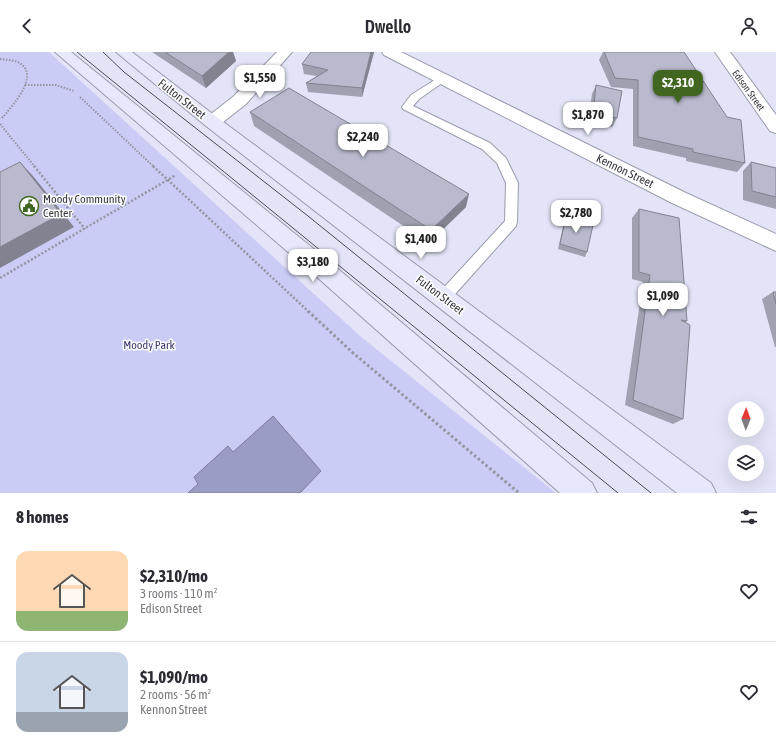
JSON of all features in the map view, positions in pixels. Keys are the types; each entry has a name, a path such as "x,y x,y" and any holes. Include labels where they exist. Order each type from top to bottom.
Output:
{"main road":[{"path":"62,52 317,264 582,493"},
{"name":"Fulton Street","path":"123,52 212,122 701,493"}],"street":[{"path":"212,122 240,100 285,52"},
{"name":"Kennon Street","path":"389,52 679,198 776,242"},
{"name":"Edison Street","path":"722,52 776,127"}],"lane":[{"path":"441,79 415,97 407,107 486,146 502,161 512,183 511,222 488,247 468,273 443,298"}],"path":[{"path":"0,59 23,65 27,70 28,75 25,85 9,109 0,118"},
{"path":"25,85 52,84 64,86 74,91 167,180 352,352 519,493"},
{"path":"0,124 85,229"},
{"path":"0,278 180,173"}],"green space":[{"name":"Moody Park","path":"0,52 49,52 360,336 556,493 0,493"}],"shaded area":[{"path":"273,416 321,471 300,493 188,493 198,484 194,477 228,446 233,452"}],"building":[{"path":"165,52 229,52 202,76"},
{"path":"311,52 371,52 362,88 306,83 328,70 302,64"},
{"path":"604,52 684,52 727,117 741,120 745,163 693,152 693,149 638,137 638,80 615,78"},
{"path":"596,85 622,91 617,118 593,114"},
{"path":"289,88 469,194 431,230 250,112"},
{"name":"Moody Community Center","path":"20,162 61,214 0,247 0,172"},
{"path":"751,162 776,168 776,197 752,191"},
{"path":"639,209 679,218 687,321 681,320 690,325 683,419 633,400 650,275 639,272"},
{"path":"566,217 593,225 587,252 560,244"},
{"path":"773,292 776,292 776,304"}],"tram line":[{"path":"77,52 618,493"},
{"path":"103,52 124,72 308,216 651,493"}],"place":[{"name":"Moody Community Center","path":"29,206"}]}
